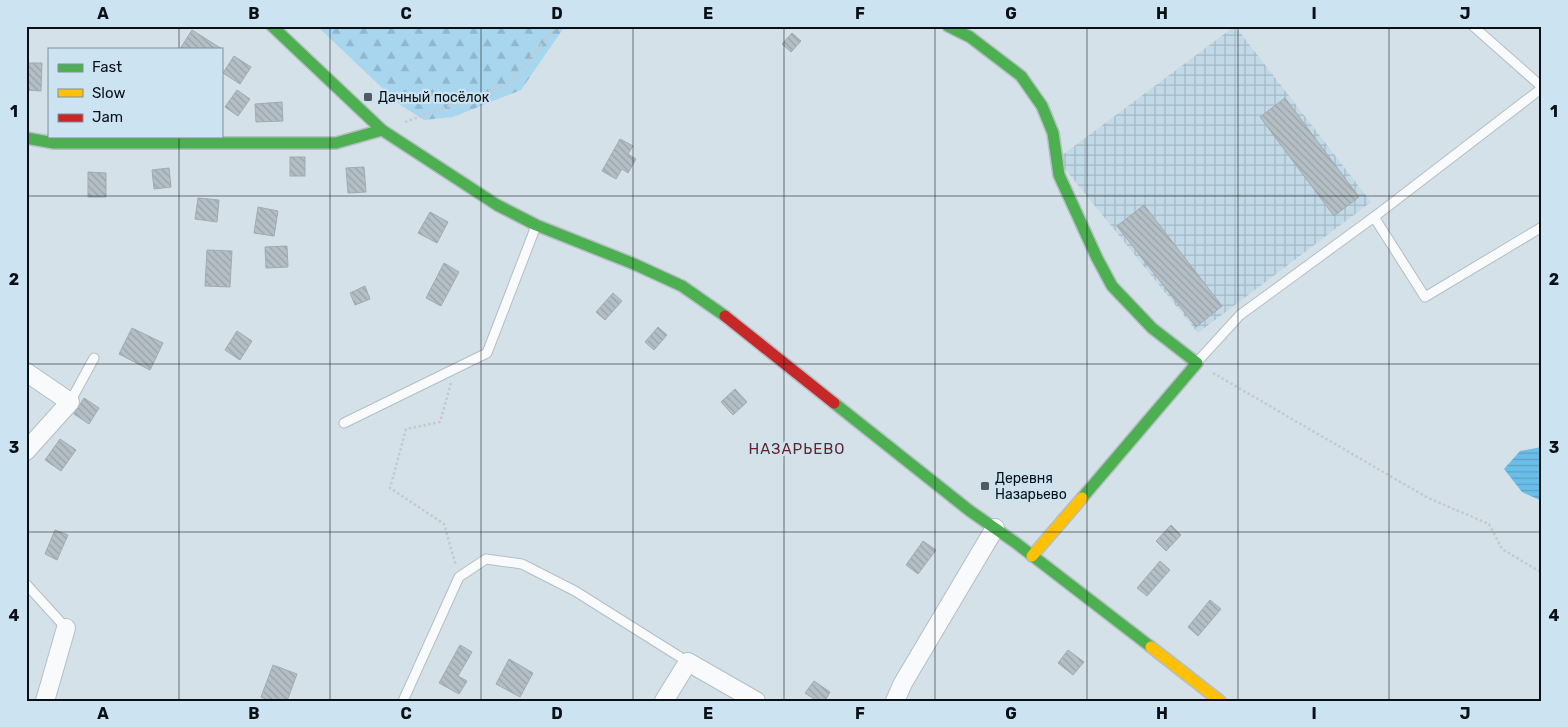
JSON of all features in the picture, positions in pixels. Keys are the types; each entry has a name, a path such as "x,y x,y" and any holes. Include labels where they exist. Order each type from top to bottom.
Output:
{"street":[{"path":"272,26 382,130 497,205 536,225 634,264 682,286 712,306 940,488 1032,556 1220,701"},
{"path":"948,26 970,37 1021,76 1042,106 1053,132 1059,175 1112,286 1152,328 1197,363 1032,556"},
{"path":"26,138 54,143 336,143 382,130"},
{"path":"26,372 70,402 26,451"},
{"path":"894,701 995,528"},
{"path":"45,701 66,628"},
{"path":"664,701 688,662 756,701"}],"lane":[{"path":"1197,363 1240,315 1542,88 1473,26"},
{"path":"1374,216 1425,297 1542,227"},
{"path":"344,423 487,353 536,225"},
{"path":"70,402 94,358"},
{"path":"403,701 459,577 486,559 522,564 575,591 688,662"},
{"path":"26,584 66,628"}],"path":[{"path":"382,130 507,85 557,26"},
{"path":"1197,363 1428,498 1490,524 1502,548 1542,573"},
{"path":"455,369 440,422 406,429 390,488 444,524 459,577"}],"shaded area":[{"path":"1235,26 1371,202 1198,333 1057,159"},
{"path":"1542,447 1542,501 1522,492 1504,469 1520,451"}],"green space":[{"path":"317,26 565,26 521,90 453,117 424,120 399,104"}],"building":[{"path":"192,30 220,48 181,48"},
{"path":"792,33 801,41 791,52 782,44"},
{"path":"234,56 251,67 240,84 223,73"},
{"path":"26,63 42,63 41,91 26,90"},
{"path":"237,90 250,99 238,116 225,107"},
{"path":"1285,98 1359,197 1334,216 1260,117"},
{"path":"282,102 283,121 256,122 255,104"},
{"path":"620,139 633,146 628,154 636,159 628,173 622,169 616,179 602,171"},
{"path":"290,157 305,157 305,176 290,176"},
{"path":"364,167 366,192 348,193 346,168"},
{"path":"169,168 171,187 154,189 152,170"},
{"path":"88,172 106,173 106,197 88,197"},
{"path":"198,198 219,200 217,222 195,219"},
{"path":"1144,205 1222,306 1196,327 1117,226"},
{"path":"258,207 278,211 274,236 254,233"},
{"path":"430,212 448,222 437,243 418,233"},
{"path":"287,246 288,267 266,268 265,247"},
{"path":"207,250 232,251 230,287 205,286"},
{"path":"444,263 459,272 441,306 426,298"},
{"path":"365,286 370,299 355,305 350,293"},
{"path":"613,293 622,301 605,320 596,312"},
{"path":"658,327 667,335 654,350 645,342"},
{"path":"132,328 163,343 150,370 119,354"},
{"path":"237,331 252,341 240,360 225,350"},
{"path":"735,389 747,402 733,415 721,402"},
{"path":"84,398 99,408 89,424 74,414"},
{"path":"60,439 76,450 61,471 45,460"},
{"path":"1171,525 1181,535 1166,551 1156,541"},
{"path":"55,530 68,535 57,560 45,554"},
{"path":"923,541 936,550 918,574 906,565"},
{"path":"1160,561 1170,570 1147,596 1137,588"},
{"path":"1210,600 1221,609 1198,636 1188,627"},
{"path":"460,645 472,652 458,676 467,681 459,694 439,683"},
{"path":"1068,650 1084,662 1073,675 1058,663"},
{"path":"509,659 533,673 520,697 496,684"},
{"path":"273,665 297,674 287,701 270,701 261,697"},
{"path":"814,681 830,692 825,701 817,701 805,693"}],"traffic: fast":[{"path":"272,26 382,130 497,205 536,225 634,264 682,286 725,316"},
{"path":"948,26 970,37 1021,76 1042,106 1053,133 1059,175 1112,286 1152,328 1197,363 1082,498"},
{"path":"26,138 54,143 336,143 382,130"},
{"path":"834,403 970,511 1016,543 1151,647"}],"traffic: slow":[{"path":"1032,556 1082,498"},
{"path":"1151,647 1220,701"}],"traffic: jam":[{"path":"725,316 834,403"}],"place":[{"name":"Дачный посёлок","path":"368,97"},
{"name":"Деревня Назарьево","path":"985,486"}],"district":[{"name":"НАЗАРЬЕВО","path":"797,449"}]}
